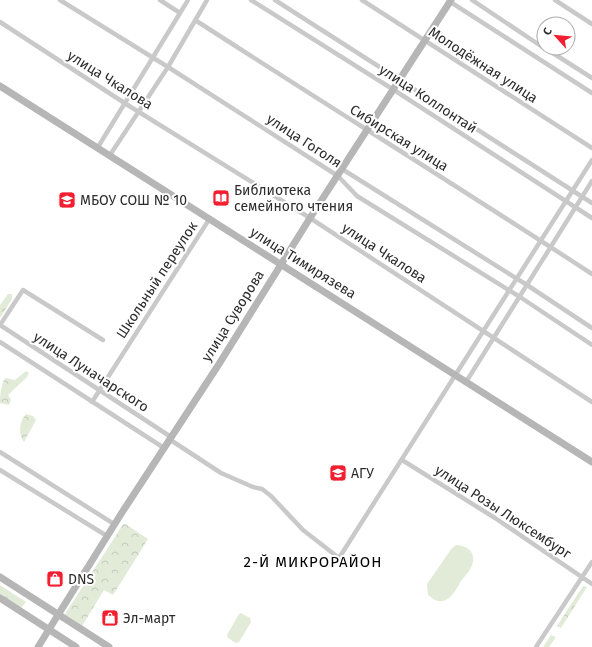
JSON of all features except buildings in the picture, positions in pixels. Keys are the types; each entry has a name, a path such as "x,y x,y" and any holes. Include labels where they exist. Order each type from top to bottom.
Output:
{"street":[{"name":"улица Гоголя","path":"60,0 168,66 338,176 357,196 509,290 592,345"},
{"path":"160,0 180,13"},
{"path":"98,147 126,104 188,0"},
{"path":"110,155 168,66 207,0"},
{"name":"улица Коллонтай","path":"251,0 592,218"},
{"name":"улица Коллонтай","path":"275,0 592,203"},
{"name":"Молодёжная улица","path":"362,0 592,148"},
{"path":"472,0 536,43"},
{"path":"555,0 592,24"},
{"path":"450,1 592,92"},
{"name":"улица Суворова","path":"38,647 114,524 450,1"},
{"name":"Сибирская улица","path":"195,20 592,274"},
{"name":"улица Чкалова","path":"0,22 126,104 310,218 592,402"},
{"path":"557,56 592,78"},
{"name":"улица Тимирязева","path":"0,86 592,462"},
{"path":"402,460 592,160"},
{"path":"342,169 516,279 528,285 592,328"},
{"path":"466,382 592,181"},
{"name":"Школьный переулок","path":"92,402 210,218"},
{"name":"Школьный переулок","path":"0,325 23,290 103,340"},
{"name":"улица Луначарского","path":"0,325 221,473 253,487 262,489 271,496 303,530 339,558 402,460"},
{"name":"улица Луначарского","path":"0,342 164,448"},
{"path":"0,452 114,524"},
{"name":"улица Розы Люксембург","path":"402,460 495,518 592,584"},
{"path":"0,470 107,536"},
{"path":"536,647 592,562"},
{"path":"0,577 109,647"},
{"path":"0,598 76,647"}],"green space":[{"path":"8,294 12,294 12,299 0,318 0,305"},
{"path":"26,371 29,373 27,377 8,395 11,400 9,405 0,403 1,390 5,378 15,380"},
{"path":"26,414 33,416 36,420 24,442 20,428 22,420"},
{"path":"124,523 148,539 113,595 104,590 82,626 65,614"},
{"path":"456,545 464,546 470,550 473,557 472,565 451,596 445,600 437,601 428,595 427,584 452,548"},
{"path":"0,585 26,602 21,608 0,594"},
{"path":"583,586 587,587 561,628 557,626"},
{"path":"241,613 250,618 251,622 239,642 236,643 228,638 227,635"},
{"path":"551,635 556,637 549,647 543,647"}],"place":[{"name":"Библиотека семейного чтения","path":"221,198"},
{"name":"МБОУ СОШ № 10","path":"67,200"},
{"name":"АГУ","path":"338,473"},
{"name":"DNS","path":"55,579"},
{"name":"Эл-март","path":"110,618"}],"district":[{"name":"2-Й МИКРОРАЙОН","path":"313,562"}]}
